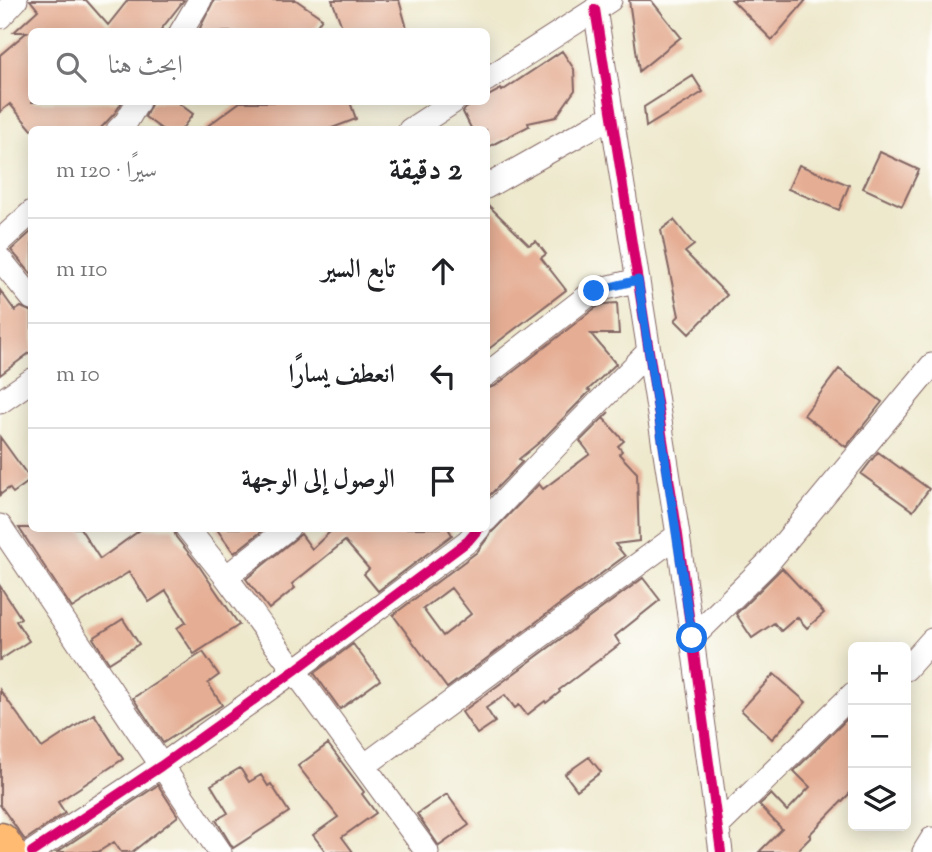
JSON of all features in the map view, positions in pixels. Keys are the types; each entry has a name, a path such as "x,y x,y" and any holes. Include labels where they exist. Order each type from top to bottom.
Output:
{"highway":[{"path":"0,842 7,852"}],"street":[{"path":"0,17 16,0"},
{"path":"183,28 200,0"},
{"path":"490,77 603,5 612,116 678,535 721,852"},
{"path":"122,126 136,105"},
{"path":"416,126 448,105"},
{"path":"490,185 612,116"},
{"path":"0,241 28,216"},
{"path":"0,259 28,293"},
{"path":"490,372 594,291 638,280"},
{"path":"490,516 649,351"},
{"path":"692,638 767,564 932,365"},
{"path":"0,402 28,383"},
{"path":"0,526 220,852"},
{"path":"190,532 226,576 427,852"},
{"path":"226,576 283,532"},
{"path":"32,852 161,766 294,671 468,541 476,532"},
{"path":"364,766 678,535"},
{"path":"911,663 932,640"},
{"path":"718,826 848,699"},
{"path":"924,852 932,839"}],"building":[{"path":"30,0 86,0 108,25 128,0 184,0 162,28 28,28 28,105 120,105 103,126 29,126 10,104 0,112 0,55 27,32 14,32 38,10"},
{"path":"214,0 296,0 322,18 316,28 200,28"},
{"path":"332,0 399,0 407,28 342,28"},
{"path":"629,0 651,0 681,37 639,71"},
{"path":"732,0 806,0 772,40"},
{"path":"562,51 574,69 575,90 556,117 528,123 529,126 490,146 490,126 470,126 463,112 472,105 490,105 490,95 501,89 502,91"},
{"path":"693,76 703,92 646,127 644,107"},
{"path":"151,105 181,105 193,114 184,126 157,126 145,117"},
{"path":"236,105 351,105 356,119 338,126 207,126"},
{"path":"880,152 919,170 902,206 863,188"},
{"path":"799,165 849,185 839,210 788,189"},
{"path":"490,207 529,245 536,241 546,254 541,258 566,290 490,348"},
{"path":"674,220 694,245 685,252 727,295 689,334 675,320 679,316 661,230"},
{"path":"28,235 28,270 11,250"},
{"path":"0,290 15,311 21,307 28,310 28,354 0,375"},
{"path":"617,303 619,334 591,334 616,364 541,441 519,459 522,462 490,495 490,388 595,308"},
{"path":"839,369 882,402 846,447 804,415"},
{"path":"603,418 624,441 618,446 622,451 619,454 637,473 639,541 615,544 625,556 447,688 393,615 477,552 492,532 539,484 543,489 590,454 580,441","holes":["451,588 471,614 443,636 423,609"]},
{"path":"0,437 28,476 28,482 13,493 9,488 0,495"},
{"path":"878,452 929,489 913,511 861,474"},
{"path":"19,528 28,528 28,532 83,532 100,559 137,532 174,532 239,625 194,654 177,628 186,622 166,591 149,602 129,572 72,608"},
{"path":"219,532 261,532 234,553"},
{"path":"330,532 450,532 452,535 378,591 364,574 369,569 345,541 292,584 295,588 269,609 246,579 301,534 312,549"},
{"path":"782,568 824,613 807,628 797,617 781,631 774,623 752,638 736,614"},
{"path":"643,578 660,600 615,636 620,644 527,715 519,705 515,708 505,695 486,708 495,722 477,734 462,712"},
{"path":"0,586 21,618 16,621 29,641 0,660"},
{"path":"123,619 139,644 109,663 93,638"},
{"path":"353,644 380,680 340,709 314,673"},
{"path":"203,652 219,675 208,683 222,705 163,743 133,698"},
{"path":"774,674 806,702 772,739 741,710"},
{"path":"0,690 42,748 94,714 123,759 58,802 65,813 25,840 0,805"},
{"path":"848,718 848,795 796,852 759,852 782,829 759,805 771,794 787,811 810,787 794,771"},
{"path":"328,744 364,792 362,794 376,813 342,837 353,852 326,852 313,835 338,817 298,766"},
{"path":"589,757 601,772 577,790 565,774"},
{"path":"240,768 249,782 261,775 268,786 271,784 289,812 233,848 216,820 228,813 211,785"},
{"path":"158,785 178,816 132,852 121,852 114,842 98,852 57,852"},
{"path":"447,794 469,825 439,846 417,814"}],"cycle path":[{"path":"595,9 678,535 721,852"},
{"path":"32,852 161,766 294,671 468,541 476,532"}],"route":[{"path":"594,291 638,280 692,638"}]}
